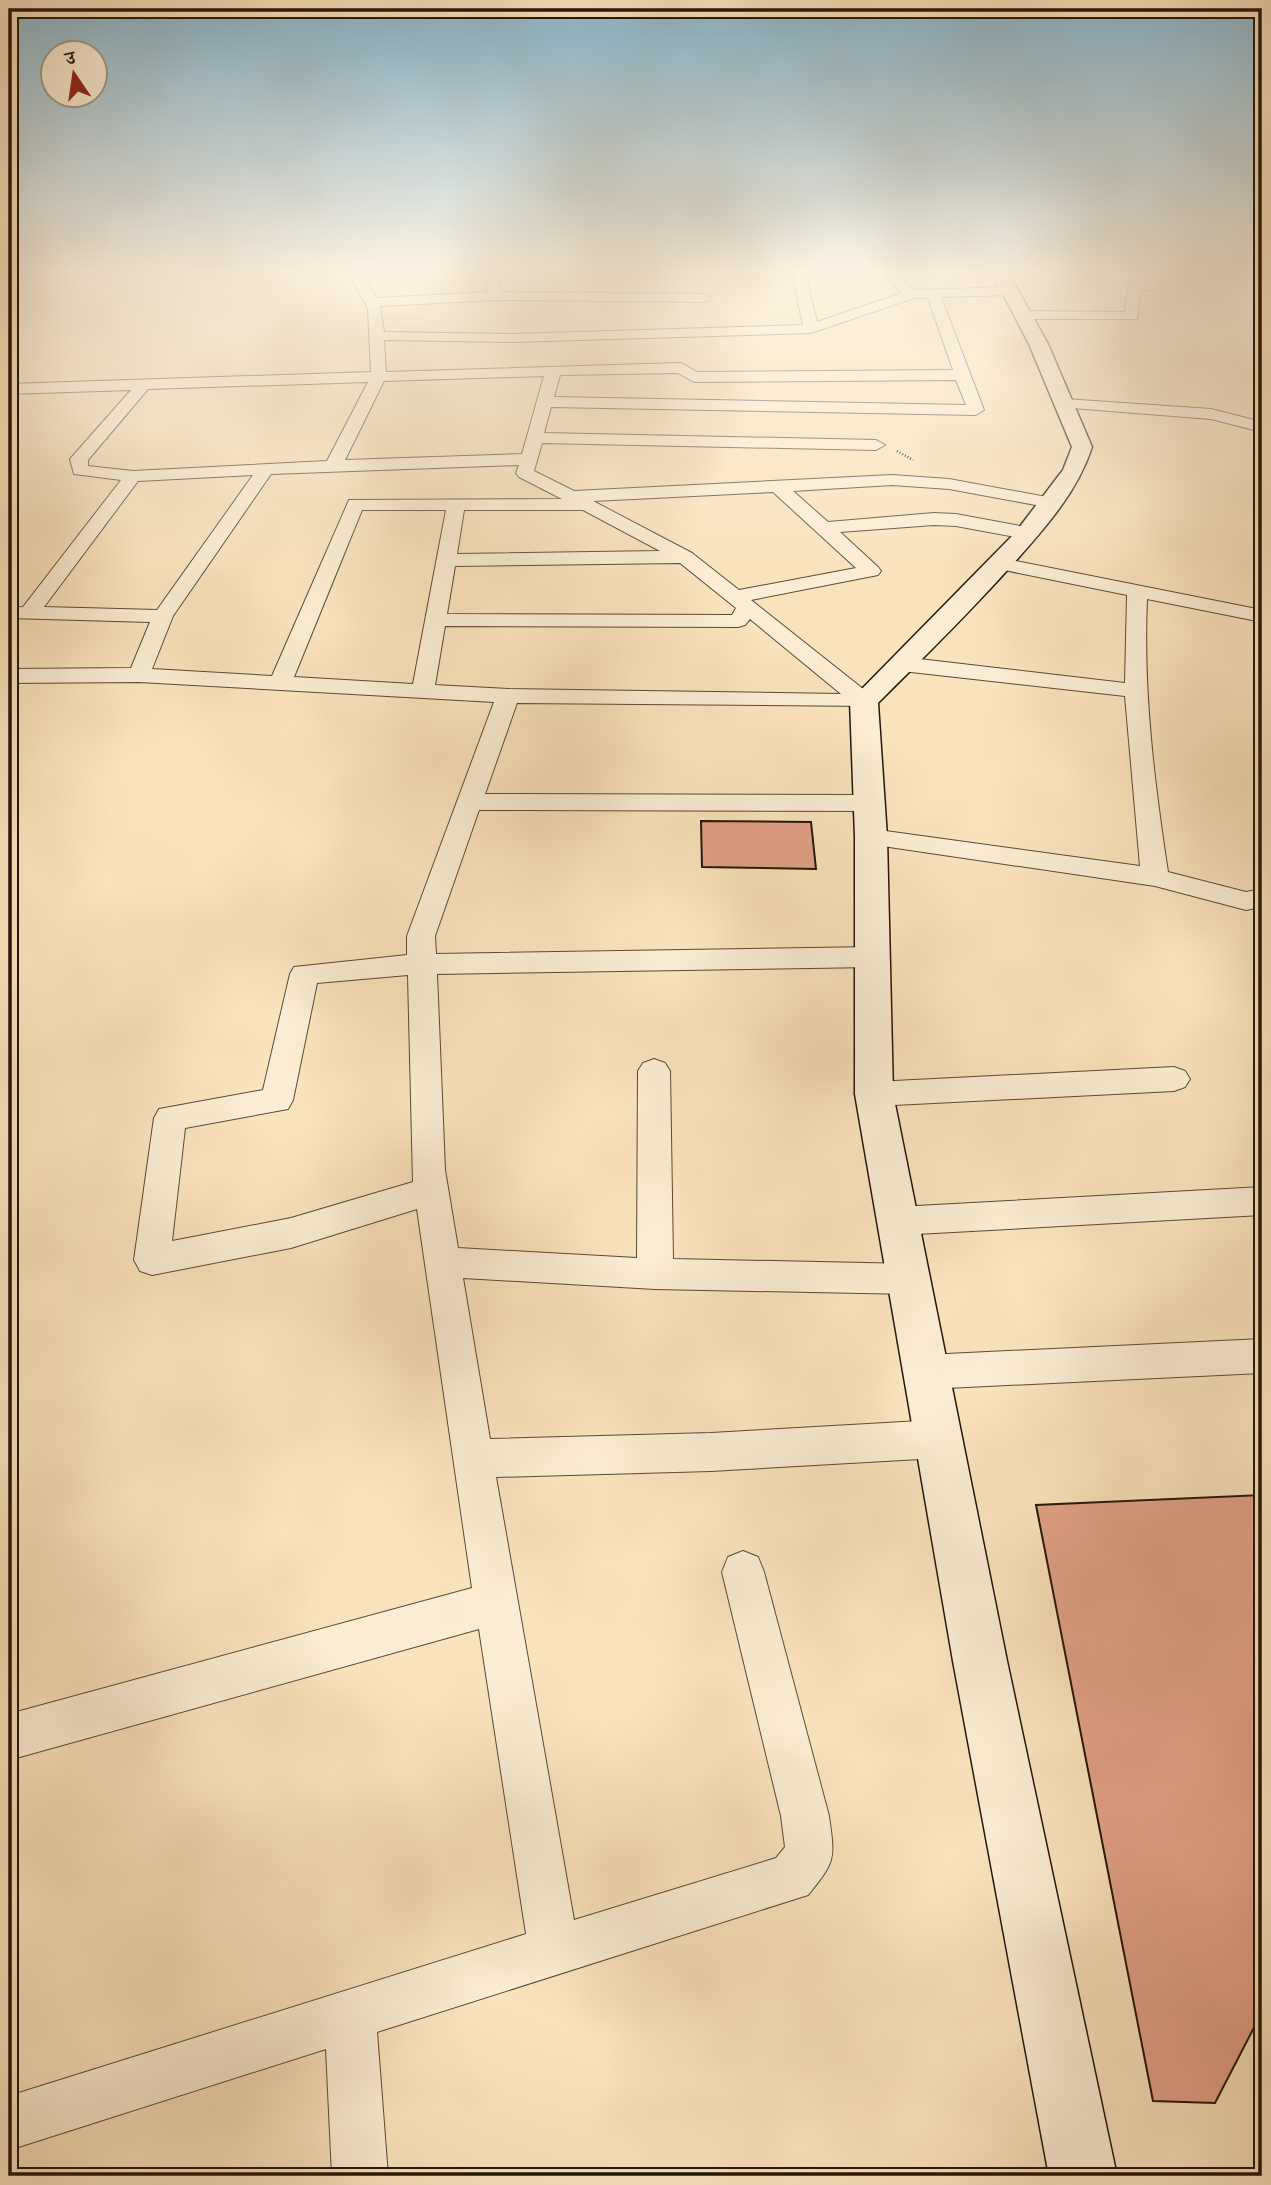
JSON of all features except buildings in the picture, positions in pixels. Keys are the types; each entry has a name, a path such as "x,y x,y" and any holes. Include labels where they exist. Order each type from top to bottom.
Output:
{"street":[{"path":"333,466 379,376 379,371"},
{"path":"9,389 553,371 525,473 685,557 864,701 871,820 874,1094 911,1279 938,1439 1083,2176"},
{"path":"685,371 694,377 962,375"},
{"path":"545,402 976,410 961,371"},
{"path":"9,676 139,675 508,696 864,701 1001,564 1074,474 1082,447 1049,371"},
{"path":"145,383 79,459 80,470 133,476 529,459"},
{"path":"1065,404 1211,414 1262,427"},
{"path":"534,438 876,445"},
{"path":"139,675 163,616 266,469"},
{"path":"19,613 133,476"},
{"path":"280,683 355,503 578,501 776,485 892,480 949,484 1039,518"},
{"path":"741,602 871,571 776,485"},
{"path":"423,691 456,504"},
{"path":"824,528 934,519 1039,518"},
{"path":"446,560 685,557"},
{"path":"1001,564 1262,616"},
{"path":"1137,591 1134,639 1139,758 1155,877"},
{"path":"436,620 738,621 741,602"},
{"path":"19,613 163,616"},
{"path":"902,664 1136,691"},
{"path":"508,696 472,802 421,936 428,1170 554,1951"},
{"path":"472,802 871,820 1155,877 1246,901 1262,898"},
{"path":"431,1191 291,1233 152,1260 170,1118 277,1100 304,974 422,964 873,957"},
{"path":"654,1071 655,1274"},
{"path":"874,1094 1174,1079"},
{"path":"898,1221 1262,1201"},
{"path":"442,1262 655,1274 911,1279"},
{"path":"926,1372 1262,1356"},
{"path":"473,1460 710,1452 938,1439"},
{"path":"9,2123 791,1878 810,1855 805,1816 743,1572"},
{"path":"9,1737 496,1603"},
{"path":"350,2015 360,2176"}]}
